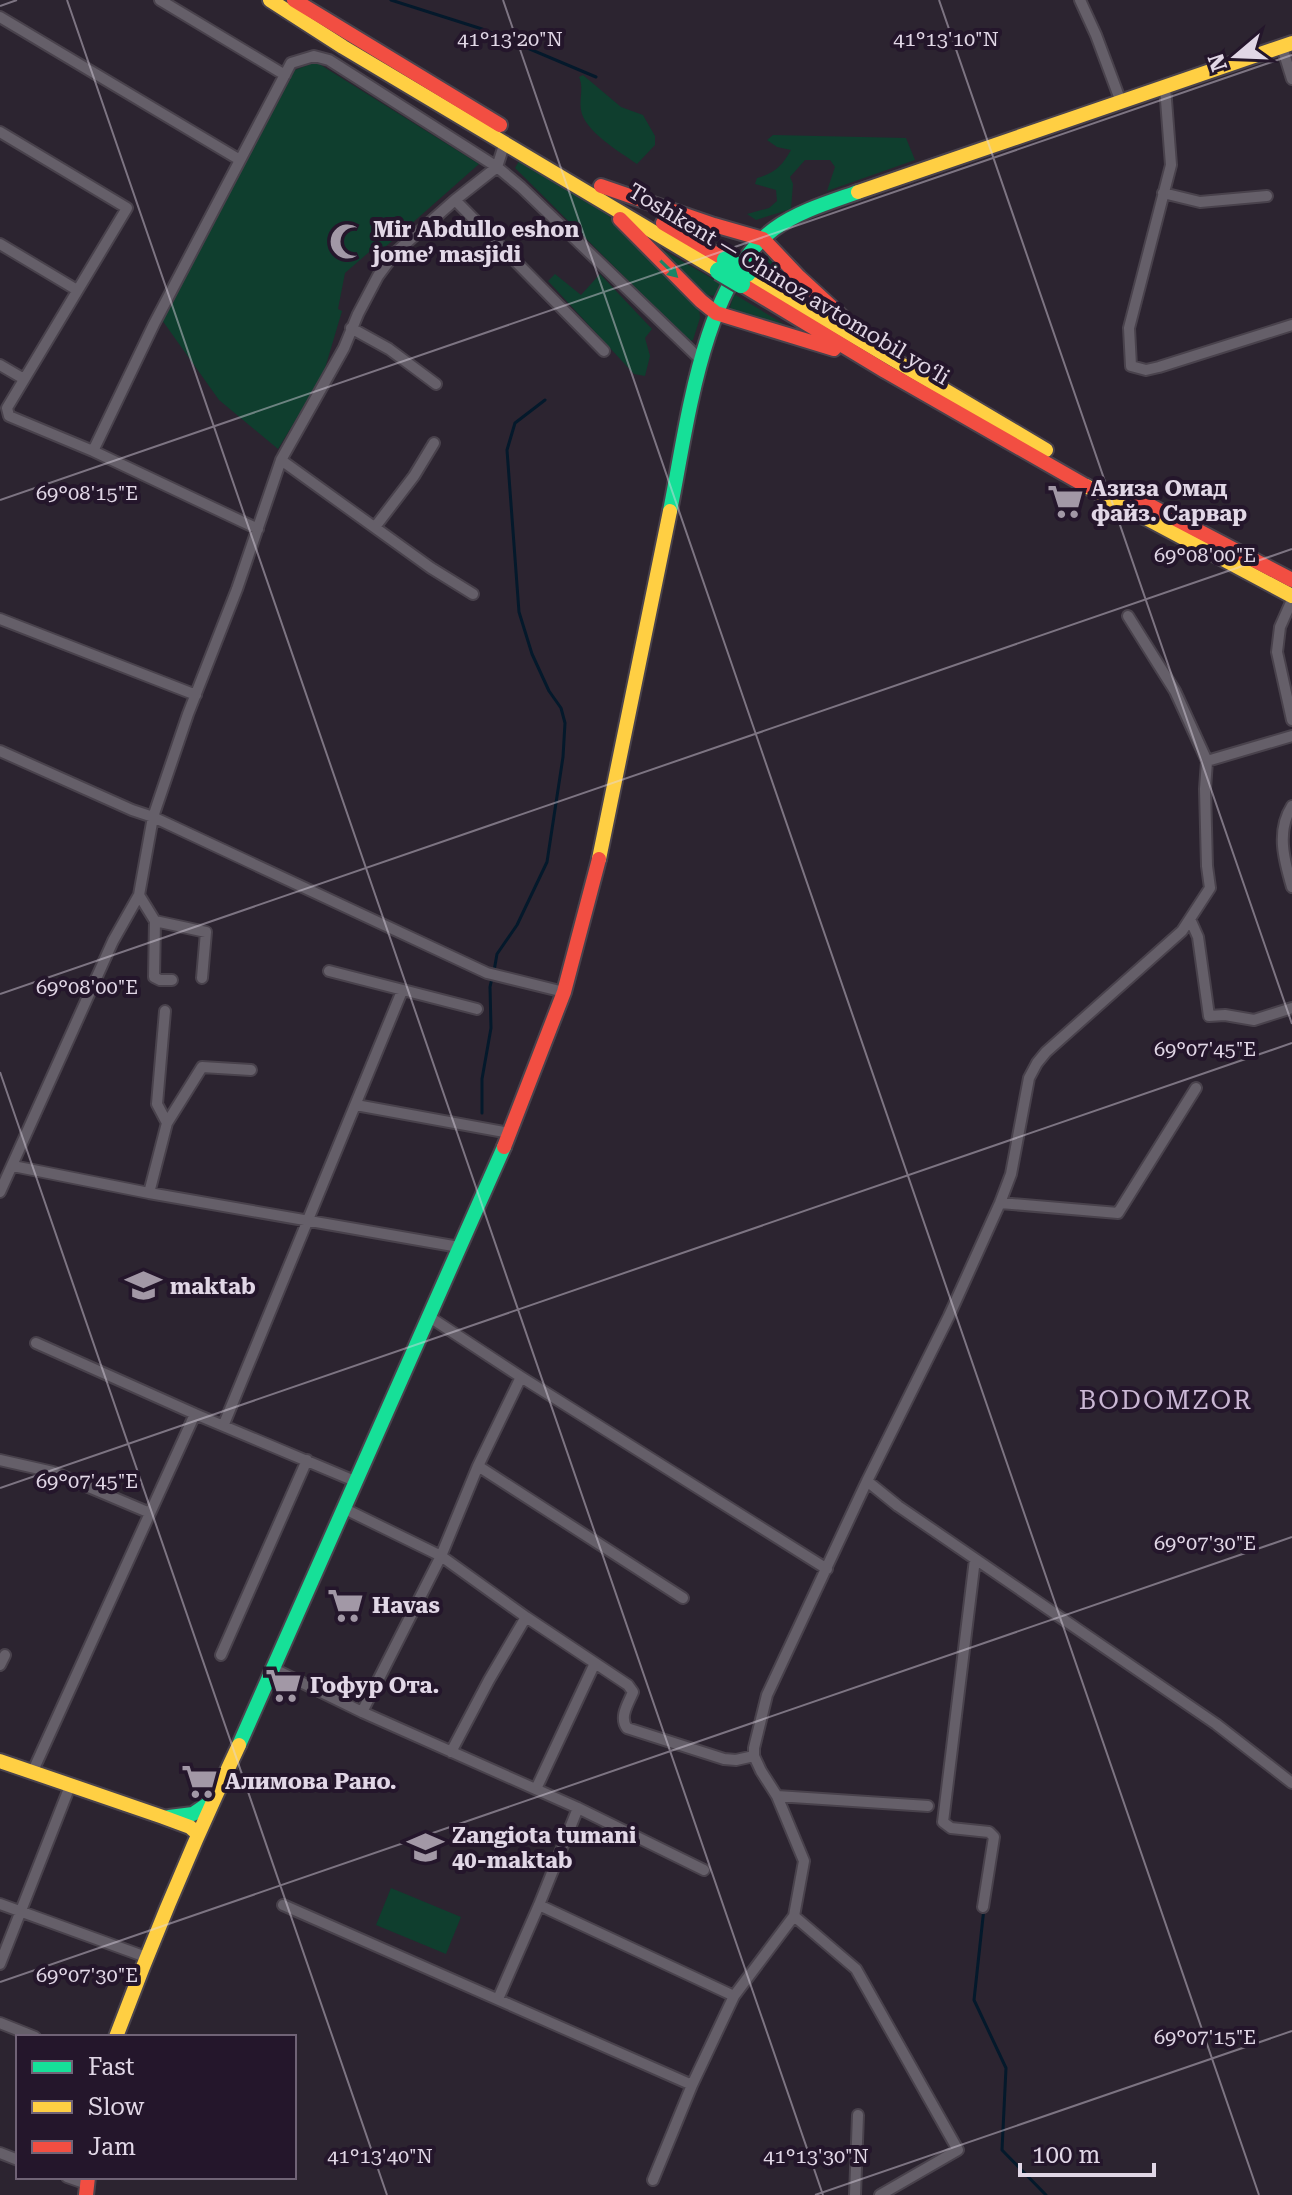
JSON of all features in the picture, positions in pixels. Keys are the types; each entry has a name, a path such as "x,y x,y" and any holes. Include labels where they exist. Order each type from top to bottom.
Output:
{"main road":[{"name":"Toshkent — Chinoz avtomobil yoʻli","path":"270,0 336,54 597,190"},
{"name":"Toshkent — Chinoz avtomobil yoʻli","path":"294,0 1048,466 1292,598"},
{"path":"117,2035 212,1801 274,1669 510,1133 564,992 599,860 701,360 716,313 757,236 841,198 1287,45"},
{"path":"597,190 757,236 887,364"},
{"path":"597,190 716,313 854,357 887,364"},
{"name":"Toshkent — Chinoz avtomobil yoʻli","path":"887,364 1292,580"},
{"path":"0,1761 163,1817 190,1827 198,1834"},
{"path":"70,1786 86,1797 188,1834 198,1834"},
{"path":"163,1817 187,1816 212,1801"}],"street":[{"path":"160,0 285,75"},
{"path":"1080,0 1121,102"},
{"path":"0,17 240,160"},
{"path":"1287,45 1292,79"},
{"path":"93,451 154,324 291,63 314,56 336,54 497,167 701,360"},
{"path":"1165,87 1171,165 1129,328 1131,366 1146,370 1159,367 1292,325"},
{"path":"0,132 127,208 7,408 9,416 93,451 258,529"},
{"path":"0,1192 113,941 139,895 153,817 281,460 344,348 378,276 395,253 497,167 505,142"},
{"path":"1163,193 1200,202 1267,196"},
{"path":"455,200 604,351"},
{"path":"0,244 77,290"},
{"path":"351,328 389,349 436,384"},
{"path":"0,365 24,379"},
{"path":"375,527 414,476 434,443"},
{"path":"281,460 431,568 473,594"},
{"path":"1292,598 1280,627 1277,652 1292,720"},
{"path":"653,2180 692,2085 734,1996 794,1916 804,1861 777,1796 754,1756 767,1695 1000,1203 1011,1174 1029,1078 1046,1052 1182,931 1210,888 1205,789 1207,761 1175,691 1128,616"},
{"path":"0,619 196,695"},
{"path":"1207,761 1292,736"},
{"path":"1,754 153,817 487,973 564,992"},
{"path":"1292,806 1281,841 1292,887"},
{"path":"139,895 155,921 154,977 172,980"},
{"path":"1190,919 1198,937 1209,1016 1225,1015 1254,1020 1292,1008"},
{"path":"155,921 206,932 202,978"},
{"path":"329,971 477,1009"},
{"path":"224,1424 402,991"},
{"path":"165,1011 157,1104 167,1123"},
{"path":"149,1193 167,1123 202,1067 251,1070"},
{"path":"1000,1203 1118,1213 1196,1088"},
{"path":"356,1105 510,1133"},
{"path":"13,1166 459,1247"},
{"path":"428,1316 827,1569"},
{"path":"36,1343 357,1482"},
{"path":"362,1712 441,1556 478,1466 521,1377"},
{"path":"32,1773 195,1414"},
{"path":"0,1460 53,1472 150,1513"},
{"path":"221,1655 307,1460"},
{"path":"478,1466 683,1598"},
{"path":"867,1481 898,1506 1216,1724 1292,1783"},
{"path":"345,1509 441,1556 632,1688 623,1718 627,1728 724,1759 754,1756"},
{"path":"975,1559 943,1822 951,1828 989,1832 994,1837 983,1907"},
{"path":"451,1752 526,1617"},
{"path":"536,1789 595,1663"},
{"path":"274,1669 362,1712 578,1808 704,1870"},
{"path":"0,1964 70,1786"},
{"path":"777,1796 928,1806"},
{"path":"498,1999 578,1808"},
{"path":"0,1904 146,1957"},
{"path":"283,1905 692,2085"},
{"path":"539,1905 734,1996"},
{"path":"794,1916 856,1969 958,2150 880,2195"},
{"path":"0,2023 30,2035"},
{"path":"855,2195 858,2115"}],"green space":[{"path":"316,62 479,164 384,248 376,246 345,273 338,309 342,311 323,375 278,449 219,400 162,320 295,70"},
{"path":"583,75 621,107 643,115 655,136 655,145 637,164 604,140 584,118 579,77"},
{"path":"773,135 906,138 915,160 827,191 835,167 830,160 805,160 790,177 793,184 791,209 756,220 747,214 769,208 777,201 776,190 755,184 757,178 777,168 791,150 777,147 767,140"},
{"path":"519,161 605,212 699,306 700,318 693,340 689,341 515,168"},
{"path":"639,236 725,286 718,296 706,295"},
{"path":"759,254 771,256 815,301 753,265 751,261"},
{"path":"555,274 581,295 600,274 652,329 645,338 650,356 645,376 634,374 548,281"},
{"path":"734,294 807,338 734,313 730,307"},
{"path":"391,1888 461,1917 446,1954 376,1925"}],"waterway":[{"path":"391,0 482,29 596,77"},
{"path":"494,971 497,954 517,925 547,862 563,757 565,723 561,708 549,691 532,654 519,612 507,450 515,423 545,400"},
{"path":"482,1113 482,1079 491,1028 492,978"},
{"path":"984,1908 974,2000 1006,2068 1002,2150 1046,2195"}],"traffic: fast":[{"path":"670,511 701,359 730,284 750,253 774,229 804,212 858,192"},
{"path":"726,260 747,273"},
{"path":"719,271 741,284"},
{"path":"239,1745 504,1147"},
{"path":"169,1817 193,1814 212,1801"}],"traffic: slow":[{"path":"270,0 343,47 719,271"},
{"path":"858,192 1292,43"},
{"path":"747,273 1046,450"},
{"path":"1086,486 1292,596"},
{"path":"599,859 670,511"},
{"path":"117,2035 174,1890 239,1745"},
{"path":"0,1761 163,1817 190,1827 198,1834"}],"traffic: jam":[{"path":"294,0 500,125"},
{"path":"601,186 763,239 850,324"},
{"path":"620,219 716,313 834,349"},
{"path":"663,223 726,260"},
{"path":"741,284 1086,486"},
{"path":"1128,494 1292,580"},
{"path":"504,1147 564,992 599,859"},
{"path":"86,2195 88,2179"}],"place":[{"name":"Mir Abdullo eshon jome’ masjidi","path":"347,242"},
{"name":"Азиза Омад файз. Сарвар","path":"1065,501"},
{"name":"maktab","path":"144,1286"},
{"name":"Havas","path":"346,1605"},
{"name":"Гофур Ота.","path":"284,1685"},
{"name":"Алимова Рано.","path":"199,1781"},
{"name":"Zangiota tumani 40-maktab","path":"426,1848"}],"district":[{"name":"BODOMZOR","path":"1166,1400"}]}
